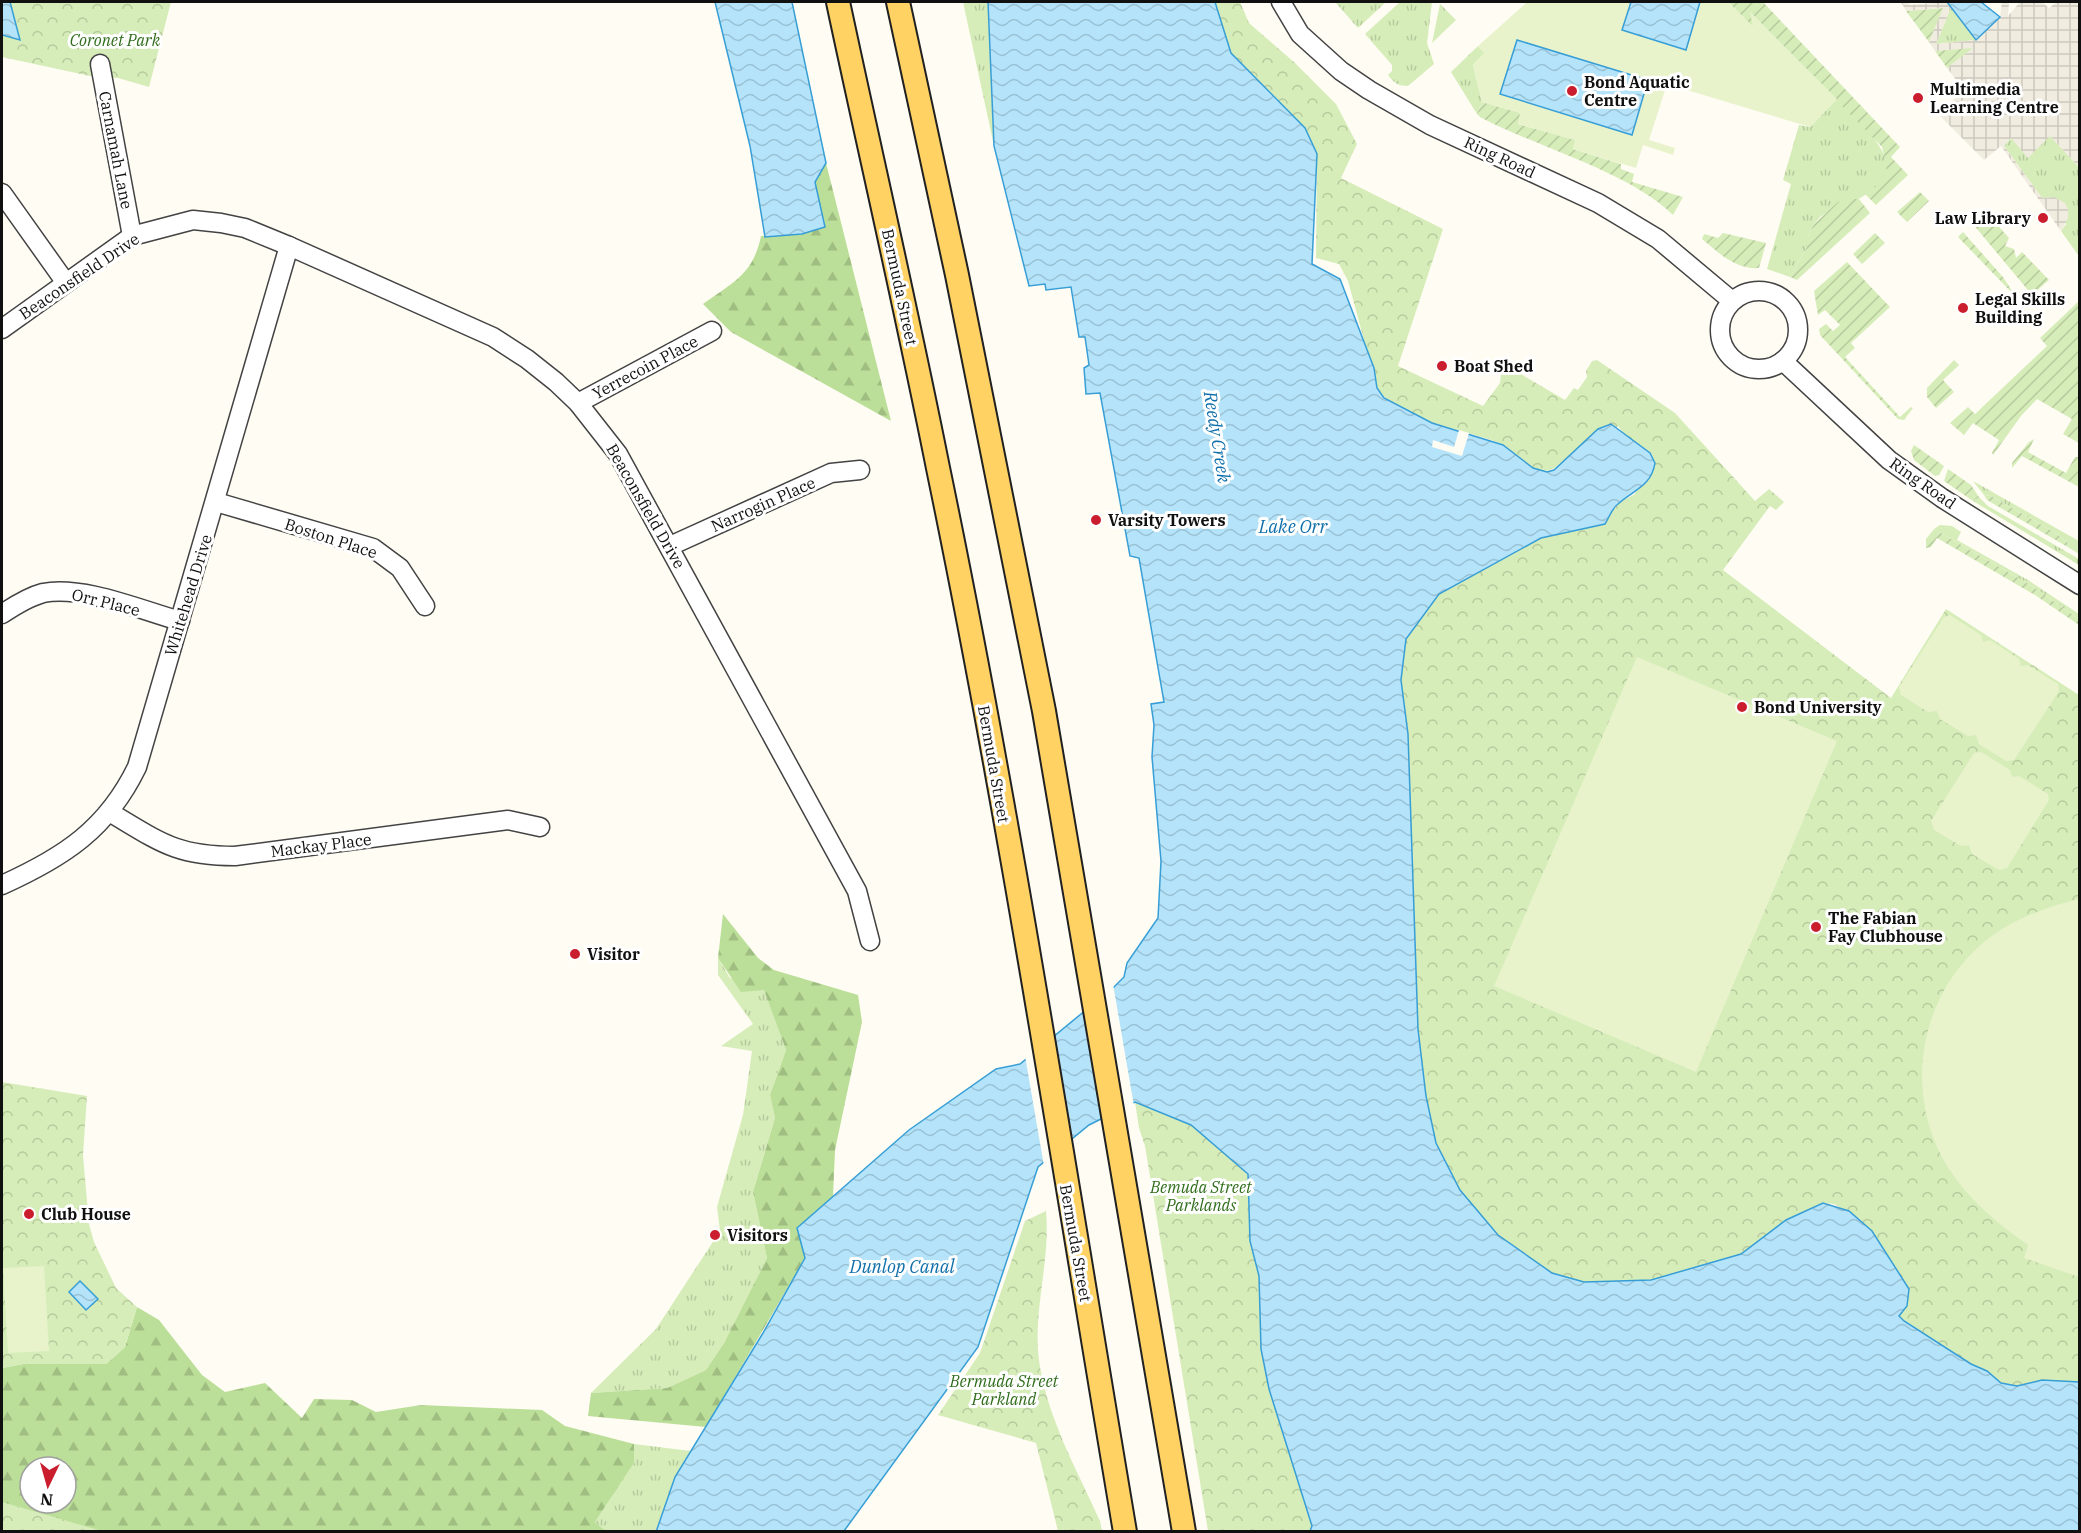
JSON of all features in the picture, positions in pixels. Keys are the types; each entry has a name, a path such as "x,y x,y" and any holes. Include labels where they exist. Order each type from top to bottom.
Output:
{"main road":[{"name":"Bermuda Street","path":"838,2 939,469 998,784 1125,1532"},
{"path":"898,2 1004,503 1044,711 1184,1532"}],"street":[{"name":"Ring Road","path":"1281,2 1300,34 1341,71 1369,90 1430,125 1598,203 1659,239 1732,301"},
{"name":"Carnamah Lane","path":"100,64 132,236"},
{"path":"2,193 66,283"},
{"name":"Beaconsfield Drive","path":"2,329 132,236 193,220 245,228 289,246 493,338 527,359 578,403 618,454 857,891 870,941"},
{"name":"Whitehead Drive","path":"2,885 37,868 78,842 111,813 137,767 289,246"},
{"path":"1753,291 1766,291 1779,296 1790,305 1798,325 1798,339 1783,362 1761,369 1747,367 1735,361 1726,351 1721,339 1720,325 1724,312 1732,301 1753,291"},
{"name":"Yerrecoin Place","path":"578,403 712,331"},
{"name":"Ring Road","path":"1783,362 1889,460 1942,498 2079,585"},
{"name":"Narrogin Place","path":"670,546 831,473 860,470"},
{"name":"Boston Place","path":"216,502 373,548 400,568 425,606"},
{"name":"Orr Place","path":"2,614 30,597 60,591 82,593 180,621"},
{"name":"Mackay Place","path":"111,813 171,848 202,856 235,856 508,820 540,827"}],"green space":[{"name":"Coronet Park","path":"2,2 171,2 149,87 118,78 90,76 2,57"},
{"path":"963,2 988,2 994,146"},
{"path":"1215,2 1240,2 1249,23 1295,63 1336,104 1357,144 1341,178 1443,229 1398,366 1483,406 1500,383 1502,363 1565,400 1574,388 1578,390 1587,377 1586,371 1592,361 1597,360 1675,413 1755,501 1769,489 1784,502 1776,510 1770,506 1723,570 1891,698 1946,609 2079,695 2079,1382 2042,1380 2017,1386 2001,1383 1987,1371 1971,1364 1904,1321 1899,1316 1902,1310 1860,1219 1834,1204 1823,1203 1786,1220 1741,1254 1651,1280 1584,1282 1552,1273 1498,1235 1460,1190 1436,1143 1426,1096 1418,1029 1408,734 1401,680 1406,639 1439,594 1541,538 1605,524 1617,504 1635,494 1642,447 1628,439 1618,426 1554,469 1541,470 1530,466 1501,444 1417,417 1387,400 1377,388 1348,281 1339,264 1316,258 1317,154 1305,128 1231,53"},
{"path":"1335,2 1386,2 1358,28"},
{"path":"1400,2 1432,2 1427,43 1434,64 1408,86 1399,85 1390,78 1388,75 1392,71 1392,65 1365,34"},
{"name":"Bond Aquatic Centre","path":"1527,2 1728,2 1753,27 1750,12 1837,99 1810,127 1667,84 1649,140 1675,148 1673,155 1643,145 1636,168 1573,149 1575,140 1518,124 1520,113 1482,102 1473,65 1484,53 1478,46"},
{"path":"1728,2 1763,2 1900,147 1891,157 1908,175 1876,205 1864,193 1884,180 1886,175 1882,147 1751,13 1754,28"},
{"path":"1440,4 1456,20 1432,43"},
{"path":"1951,7 1976,40 1936,44"},
{"path":"1944,8 1929,42 1906,11"},
{"path":"1478,46 1485,53 1473,65 1482,102 1477,114 1451,72"},
{"path":"1974,48 1947,68 1935,51"},
{"path":"1837,99 1874,138 1886,162 1887,173 1883,184 1878,188 1855,201 1847,199 1820,217 1814,224 1807,239 1807,247 1790,277 1767,269 1791,184 1783,180 1799,125 1810,127"},
{"path":"1482,102 1521,113 1518,124 1576,140 1573,149 1621,164 1621,169 1634,174 1632,182 1683,197 1673,215 1632,185 1480,117 1477,114"},
{"path":"2050,136 2079,167 2078,255 2061,231 2066,224 2054,197 2042,198 2004,146 2011,138"},
{"path":"826,163 891,421 731,332 703,304 747,269 753,260 761,236 802,234 815,182"},
{"path":"1920,192 1929,201 1907,222 1897,212"},
{"path":"1859,199 1870,213 1797,280 1790,277 1807,247 1807,239 1814,224 1838,202"},
{"path":"1985,211 2009,238 2005,246 2014,249 2016,258 2022,252 2049,280 2032,295 1972,223"},
{"path":"1963,232 2003,277 2016,297 1958,237"},
{"path":"1723,233 1766,243 1759,268 1735,263 1702,239 1704,234 1718,238"},
{"path":"1875,233 1885,243 1862,264 1853,254"},
{"path":"1847,262 1890,307 1851,343 1855,348 1845,357 1900,417 1911,407 1913,408 1904,420 1898,419 1820,335 1819,329 1826,324 1833,331 1840,325 1825,310 1818,315 1814,291"},
{"path":"2079,301 2079,443 2063,434 2072,419 2037,399 2021,416 1993,455 1999,440 1973,423 1964,435 1950,423 1968,407 1975,414 2047,346 2040,338"},
{"path":"1954,360 1959,365 1943,380 1954,392 1936,408 1927,397 1927,388"},
{"path":"2034,439 2028,452 2066,473 2075,457 2079,457 2079,487 2022,456 2012,468 2012,463"},
{"path":"1914,445 1944,466 1939,475 1935,476 1914,460 1911,451"},
{"path":"1948,469 1971,485 1979,497 1973,501 1944,481"},
{"path":"1973,481 2079,541 2079,554 2066,546 2068,543 2054,532 1991,496 1984,495"},
{"path":"1984,495 1991,496 2054,532 2068,543 2066,546 1987,500"},
{"path":"1979,497 1988,506 2079,559 2079,565 1973,501"},
{"path":"1940,525 1952,526 1961,532 1957,540 2028,580 2079,614 2079,619 2032,586 1934,529"},
{"path":"1934,529 2032,586 2079,619 2079,625 2035,595 1937,538 1931,547 1926,548 1926,539"},
{"path":"1950,615 1981,635 1983,642 1990,640 2019,659 2021,666 2028,665 2058,684 2059,691 2014,760 2006,761 1979,744 1976,735 1968,736 1940,719 1937,711 1928,712 1901,695 1899,687 1944,617"},
{"path":"1637,657 1837,741 1696,1072 1494,986"},
{"path":"1981,752 2010,770 2012,777 2019,776 2048,794 2049,800 2007,868 1999,870 1972,854 1969,845 1961,846 1934,830 1931,821 1974,753"},
{"path":"2080,899 2079,1277 2024,1258 2028,1245 1985,1211 1957,1180 1934,1141 1925,1110 1922,1080 1924,1049 1932,1019 1944,990 1962,965 1984,942 2018,920"},
{"path":"723,914 758,958 774,970 858,995 862,1022 835,1150 833,1197 797,1228 805,1258 706,1427 588,1416 591,1393 667,1388 706,1370 724,1343 767,1258 753,1192 775,1118 770,1095 786,1050 764,990 741,992 718,958"},
{"path":"718,958 730,978 764,989 786,1050 770,1095 775,1118 753,1192 767,1258 724,1343 706,1370 667,1388 591,1393 656,1329 720,1231 717,1207 743,1115 752,1051 721,1046 753,1024 718,975"},
{"path":"2,1082 87,1096 83,1155 89,1224 94,1242 116,1288 137,1307 125,1347 106,1364 23,1364 2,1368"},
{"name":"Bemuda Street Parklands","path":"1135,1102 1191,1125 1248,1174 1250,1241 1259,1276 1261,1349 1269,1389 1312,1526 1310,1531 1208,1531 1145,1146 1139,1128"},
{"name":"Bermuda Street Parkland","path":"1046,1211 1046,1250 1038,1328 1040,1367 1057,1427 1100,1521 1102,1531 1058,1531 1036,1443 938,1415 980,1353 1025,1221"},
{"path":"44,1266 49,1351 8,1353 3,1268"},
{"path":"137,1307 159,1320 202,1375 225,1392 265,1383 302,1418 314,1399 352,1400 376,1412 421,1405 542,1410 565,1426 634,1444 634,1463 595,1522 606,1531 43,1532 2,1519 2,1368 23,1364 106,1364 125,1347"},
{"path":"634,1444 691,1451 675,1477 657,1531 606,1531 595,1522 634,1463"},
{"path":"2,1502 18,1507 18,1515 47,1515 102,1531 2,1531"}],"shaded area":[{"path":"1901,2 1910,2 1909,5 1947,2 1951,7 1936,44 1976,40 2000,17 2002,2 2009,2 2008,16 2020,2 2042,2 2049,8 2057,2 2079,2 2079,167 2050,136 2028,158 2011,138 2004,146 2042,198 2054,197 2065,203 2068,218 2061,231 2001,146 1984,160 1938,114 1964,90 1947,68 1973,48 1935,51 1929,42 1943,8 1906,11"}],"water":[{"path":"2,2 10,2 20,40 2,35"},
{"path":"715,2 792,2 826,163 815,182 825,227 802,234 765,237 750,146"},
{"name":"Lake Orr","path":"988,2 1215,2 1231,53 1305,128 1317,154 1312,264 1340,279 1374,368 1377,388 1384,398 1432,423 1503,445 1533,468 1547,472 1554,470 1598,429 1611,424 1650,453 1655,463 1650,478 1616,506 1605,524 1541,538 1439,594 1406,639 1401,680 1408,734 1418,1029 1426,1096 1436,1143 1460,1190 1498,1235 1552,1273 1584,1282 1651,1280 1741,1254 1786,1220 1823,1203 1849,1211 1872,1231 1909,1289 1907,1306 1899,1316 1904,1321 1971,1364 1987,1371 2001,1383 2017,1386 2042,1380 2079,1382 2079,1531 1310,1531 1312,1526 1269,1389 1261,1349 1259,1276 1250,1241 1248,1174 1191,1125 1135,1102 1089,1125 1038,1167 978,1347 844,1531 656,1532 675,1477 763,1333 805,1258 797,1228 909,1130 996,1069 1020,1064 1114,987 1124,977 1127,963 1158,918 1161,861 1152,757 1154,725 1151,704 1164,702 1139,558 1130,556 1100,393 1086,394 1084,368 1089,365 1085,337 1079,337 1071,287 1046,290 1045,284 1029,286 994,146"},
{"path":"1631,2 1700,2 1686,50 1622,30"},
{"path":"1947,2 1981,2 2000,17 1976,40"},
{"path":"1517,40 1648,80 1632,135 1500,94"},
{"path":"80,1281 98,1299 86,1310 69,1292"}],"pier":[{"path":"1459,430 1469,433 1462,456 1432,447 1433,440 1454,447"},
{"path":"1113,984 1134,1106 1103,1122 1084,1008"},
{"path":"1052,1034 1071,1144 1044,1166 1025,1056"}],"place":[{"name":"Bond Aquatic Centre","path":"1572,91"},
{"name":"Multimedia Learning Centre","path":"1918,98"},
{"name":"Law Library","path":"2043,218"},
{"name":"Legal Skills Building","path":"1963,308"},
{"name":"Boat Shed","path":"1442,366"},
{"name":"Varsity Towers","path":"1096,520"},
{"name":"Bond University","path":"1742,707"},
{"name":"The Fabian Fay Clubhouse","path":"1816,927"},
{"name":"Visitor","path":"575,954"},
{"name":"Club House","path":"29,1214"},
{"name":"Visitors","path":"715,1235"}],"water label":[{"name":"Reedy Creek","path":"1217,437"},
{"name":"Dunlop Canal","path":"902,1267"}]}
